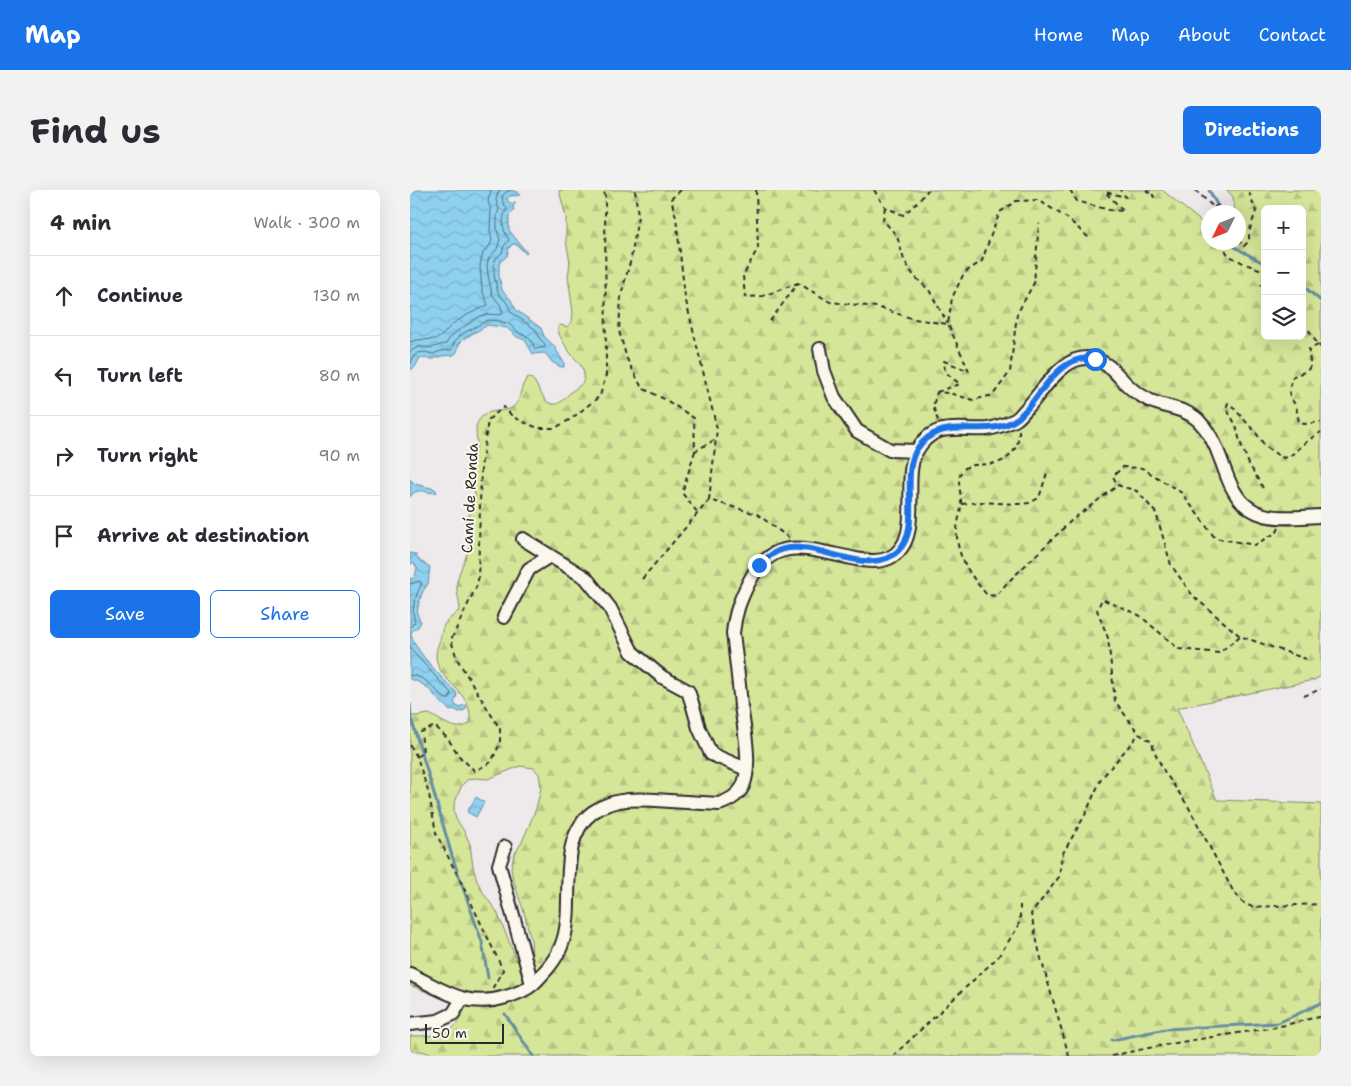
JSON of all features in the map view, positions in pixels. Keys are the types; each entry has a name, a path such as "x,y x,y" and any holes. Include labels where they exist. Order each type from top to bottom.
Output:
{"street":[{"path":"820,348 824,370 834,397 857,431 890,450 916,451"},
{"path":"410,1024 438,1021 473,1001 516,994 528,988 547,969 563,942 566,928 570,860 574,840 578,829 594,811 623,800 640,799 719,804 733,798 742,788 746,769 746,748 733,634 736,611 752,576 765,559 774,552 784,549 803,548 859,560 875,561 890,557 898,552 907,536 909,524 911,463 916,451 931,434 954,428 987,429 1008,423 1018,418 1066,364 1087,357 1104,362 1134,391 1152,401 1190,414 1197,420 1214,441 1234,492 1247,508 1259,514 1272,517 1321,516"},
{"path":"523,539 586,578 610,608 632,652 662,678 688,691 699,728 711,754 746,769"},
{"path":"504,616 529,568 550,556"},
{"path":"505,847 499,865 532,984"},
{"path":"410,974 448,993 473,1001"}],"path":[{"name":"Camí de Ronda","path":"417,757 423,752 421,732 434,726 448,739 460,757 475,771 491,762 500,744 500,729 457,659 451,640 478,583 481,468 488,420 504,407 514,417 538,428 555,428 571,419 600,396 606,376 604,190"},
{"path":"635,190 638,216 631,259 621,295 619,331 627,360 642,388 666,400 694,418 695,450 682,493 698,513"},
{"path":"642,579 709,500 718,429 685,297 676,217 671,199 681,190"},
{"path":"756,190 758,248 743,276 745,298 763,296 798,283"},
{"path":"874,190 884,207 883,220 897,236 904,260 914,276 929,290 948,324 969,371 944,361 945,372 960,384 937,392"},
{"path":"884,207 903,215 928,190"},
{"path":"1070,190 1077,201 1109,210 1124,211 1105,192 1126,198 1120,190"},
{"path":"1146,190 1154,197 1150,190"},
{"path":"1195,190 1212,205"},
{"path":"1246,244 1249,241 1249,232 1256,211 1248,190"},
{"path":"948,324 952,298 964,273 982,261 1000,212 1016,201 1038,200 1067,218 1089,238"},
{"path":"937,392 949,393 973,400 993,395 1010,372 1017,314 1034,283 1039,223"},
{"path":"1225,250 1228,256 1261,270"},
{"path":"770,321 798,283"},
{"path":"798,283 830,302 877,307 914,319 948,324"},
{"path":"1306,326 1321,347"},
{"path":"1318,345 1309,349 1310,365 1308,370 1305,373 1295,375 1291,380 1290,397 1298,411 1297,417 1299,422 1304,424 1321,422"},
{"path":"937,392 933,406 941,430"},
{"path":"1262,488 1242,448 1236,425 1226,408 1228,404 1232,406 1266,446 1284,458 1290,456 1321,432"},
{"path":"1019,439 1012,455 1000,462 966,467 960,472 959,484 962,504 957,529 957,543 962,560 969,573 987,595 996,596 1072,520 1117,485"},
{"path":"695,450 716,440"},
{"path":"1277,532 1255,545 1215,538 1182,493 1142,468 1123,467 1113,476 1117,485 1137,491 1156,513 1171,565 1193,596 1240,636 1306,659"},
{"path":"962,504 982,502 1029,503 1039,498 1047,473"},
{"path":"709,500 757,514 803,548"},
{"path":"1240,636 1218,653 1179,649 1139,615 1102,600 1097,610 1108,638 1115,701 1139,734 1152,742 1154,751 1164,771 1188,806 1232,889 1242,902 1252,907 1321,904"},
{"path":"1304,696 1321,689"},
{"path":"1069,1056 1040,955 1032,914 1059,877 1062,855 1085,815 1101,779 1139,734"},
{"path":"410,745 417,757 429,794 436,833 503,970 473,1001"},
{"path":"893,1056 998,957 1018,927 1020,906"},
{"path":"1112,1056 1150,1047 1279,1026 1309,1018 1321,1017"}],"green space":[{"path":"559,190 1162,190 1201,221 1201,250 1246,250 1246,205 1234,205 1233,197 1227,190 1321,190 1321,676 1314,680 1177,708 1217,800 1321,804 1321,1056 439,1056 421,1051 410,1051 410,1036 437,1035 450,1031 465,1008 410,985 410,716 429,714 454,727 465,726 470,723 470,712 467,703 442,673 436,656 444,625 460,608 457,582 469,546 465,528 475,499 471,473 477,443 477,424 489,412 513,407 528,377 534,381 545,400 553,404 562,401 580,385 584,378 580,364 562,340 558,331 558,327 561,325 567,327 572,322 573,312 568,277 570,262 566,241 566,217","holes":["520,766 534,768 539,774 541,788 536,809 522,842 514,855 511,868 531,940 532,954 523,963 517,961 497,912 477,881 470,844 456,819 454,805 462,785 467,780 474,778 488,779"]}],"water":[{"path":"410,190 512,190 519,193 520,195 507,198 509,203 516,202 513,206 514,211 509,216 509,230 527,253 517,245 513,244 509,248 507,256 499,265 502,290 511,300 516,310 541,328 544,336 554,346 564,363 564,367 552,362 545,353 533,354 525,340 517,337 507,328 488,325 465,338 459,344 454,355 433,359 420,358 415,367 410,370"},
{"path":"410,479 415,484 435,489 437,492 420,491 413,493 410,497"},
{"path":"410,553 415,554 420,561 430,567 428,584 423,591 417,614 421,622 411,632 412,638 429,663 456,692 457,695 454,703 458,707 466,705 466,709 463,711 459,712 454,709 450,711 428,688 410,679 410,578 412,579 415,576 417,568 414,563 410,564"},
{"path":"476,797 484,802 476,817 467,812"}],"waterway":[{"path":"1209,190 1217,205"},
{"path":"1240,250 1261,262"},
{"path":"1306,288 1321,301"},
{"path":"410,704 411,718 452,856 482,942 488,978"},
{"path":"1112,1040 1166,1029 1278,1023 1321,1003"},
{"path":"505,1014 533,1056"}],"route":[{"path":"759,565 774,552 793,548 803,548 859,560 875,561 890,557 898,552 907,536 911,463 916,451 931,434 954,428 987,429 1008,423 1018,418 1066,364 1087,357 1095,359"}]}
